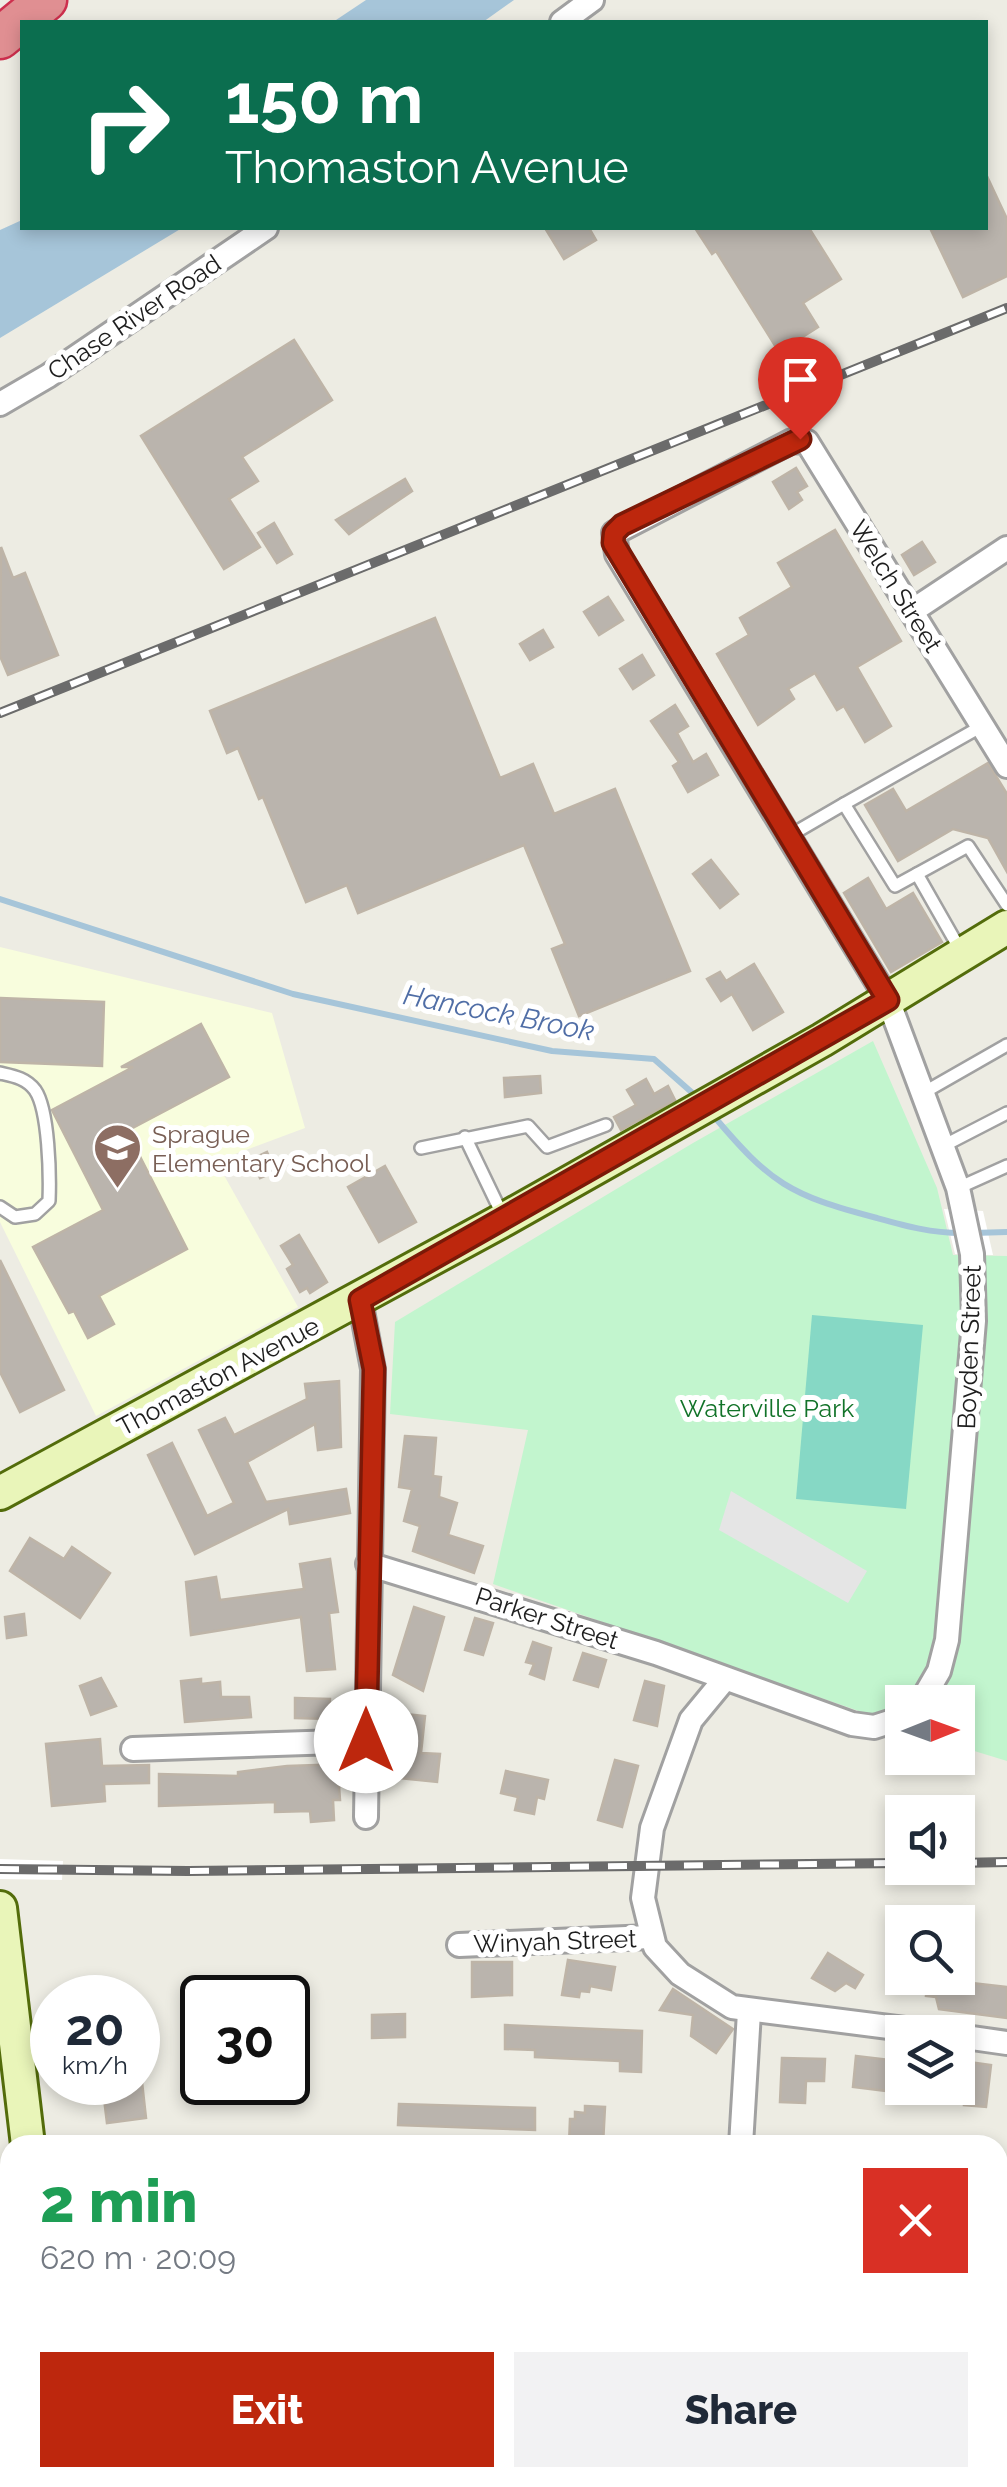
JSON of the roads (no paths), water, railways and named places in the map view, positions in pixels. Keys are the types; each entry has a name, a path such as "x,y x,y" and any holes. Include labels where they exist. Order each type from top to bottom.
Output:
{"highway":[{"path":"22,20 46,0"},
{"path":"0,38 20,21"}],"main road":[{"name":"Thomaston Avenue","path":"0,1493 505,1219 888,1000 1007,926"},
{"path":"0,1908 27,2135"}],"street":[{"path":"565,20 592,0"},
{"name":"Chase River Road","path":"0,404 48,376 263,230"},
{"name":"Welch Street","path":"612,537 622,525 673,499 792,441 804,440 816,452 1007,766"},
{"name":"Boyden Street","path":"612,537 618,554 888,1000 961,1199 972,1254 972,1361 952,1600 944,1657 930,1685"},
{"path":"912,611 1007,548"},
{"path":"360,1300 374,1369 366,1817"},
{"name":"Parker Street","path":"368,1564 656,1653 724,1680"},
{"path":"885,1723 874,1727 852,1724 724,1680 691,1720 658,1810 643,1886 650,1937 680,1974 721,2002 749,2012 885,2027"},
{"path":"133,1749 366,1741"},
{"name":"Winyah Street","path":"460,1945 650,1937"},
{"path":"742,2135 749,2012"},
{"path":"975,2039 1007,2044"}],"lane":[{"path":"789,836 982,726"},
{"path":"844,804 895,886 968,846 1007,905"},
{"path":"917,874 963,954"},
{"path":"923,1093 1007,1045"},
{"path":"0,1072 23,1079 36,1090 50,1170 49,1201 35,1214 15,1217 0,1207"},
{"path":"943,1146 1007,1113"},
{"path":"420,1148 528,1126 547,1147 606,1125"},
{"path":"465,1137 505,1219"},
{"path":"961,1199 1007,1166"}],"waterway":[{"name":"Hancock Brook","path":"0,899 293,994 552,1051 654,1059 697,1097"},
{"name":"Hancock Brook","path":"712,1114 767,1172 802,1193 898,1224 961,1233"},
{"name":"Hancock Brook","path":"973,1233 1007,1232"}],"railway":[{"path":"0,713 1007,308"},
{"path":"975,1863 1007,1862"},
{"path":"0,1869 188,1871 885,1863"}],"place":[{"name":"Sprague Elementary School","path":"117,1190"}],"park label":[{"name":"Waterville Park","path":"767,1408"}]}
